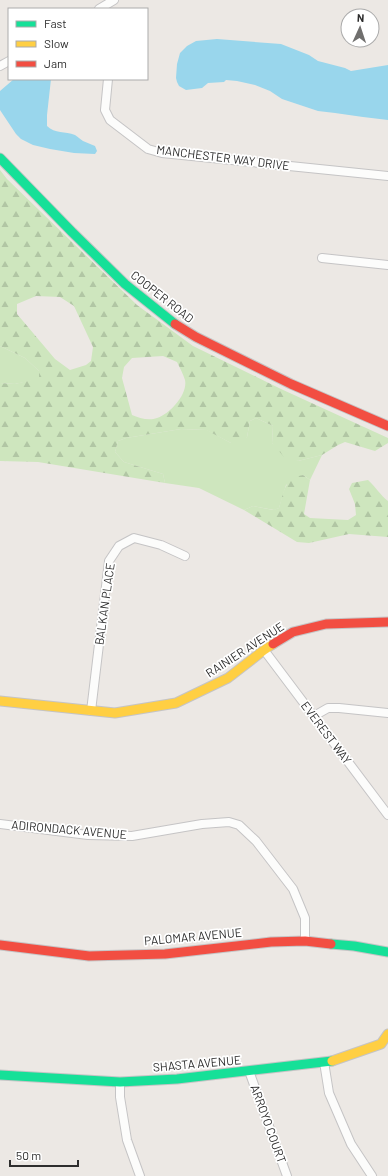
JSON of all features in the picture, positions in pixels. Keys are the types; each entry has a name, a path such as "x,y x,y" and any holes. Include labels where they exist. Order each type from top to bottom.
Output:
{"street":[{"path":"101,8 111,4"},
{"name":"MANCHESTER WAY DRIVE","path":"108,80 105,110 110,120 148,149 162,153 388,176"},
{"name":"COOPER ROAD","path":"0,158 26,186 125,284 172,322 196,337 291,384 388,426"},
{"path":"322,258 388,265"},
{"name":"BALKAN PLACE","path":"91,711 109,561 119,546 134,538 161,545 185,556"},
{"name":"RAINIER AVENUE","path":"0,701 115,713 176,704 228,678 264,650 293,632 326,624 388,622"},
{"name":"EVEREST WAY","path":"264,650 388,815"},
{"path":"314,716 328,708 388,713"},
{"name":"ADIRONDACK AVENUE","path":"0,824 88,835 132,836 215,823 229,822 239,825 256,841 293,889 305,918 305,941"},
{"name":"PALOMAR AVENUE","path":"0,946 89,956 165,954 271,942 305,941 354,946 388,952"},
{"name":"SHASTA AVENUE","path":"0,1075 120,1082 177,1080 334,1061 380,1044 388,1034"},
{"path":"324,1062 329,1093 350,1144 372,1176"},
{"name":"ARROYO COURT","path":"249,1071 287,1176"},
{"path":"120,1082 120,1097 127,1140 140,1176"}],"green space":[{"path":"0,170 7,179 137,305 193,346 281,389 388,438 388,443 375,451 345,442 322,455 298,461 284,457 272,443 273,426 256,418 250,421 247,437 240,443 231,443 206,430 181,429 126,438 118,441 115,452 124,462 163,474 165,483 38,462 0,461 0,383 15,384 39,378 39,371 25,358 0,346","holes":["36,296 60,297 74,306 93,347 91,361 86,365 70,370 55,359 17,314 17,304","163,356 177,362 182,373 185,380 185,385 181,397 172,408 157,418 147,419 132,415 122,378 124,367 132,358"]},
{"path":"0,346 25,358 39,371 39,379 15,384 0,383"},
{"path":"256,418 273,426 272,443 298,461 322,455 310,480 303,475 286,485 279,508 274,510 253,506 244,510 199,488 165,483 163,474 124,462 115,452 118,441 126,438 181,429 207,430 231,443 247,437 250,421"},
{"path":"303,475 310,480 304,514 310,518 348,520 356,515 355,504 349,489 352,483 368,480 388,501 388,537 349,534 309,543 297,542 244,510 253,506 273,510 279,508 288,483 292,479"}],"water":[{"path":"217,39 281,44 309,55 318,61 351,71 388,65 388,120 318,111 282,99 270,91 255,85 237,81 226,80 224,82 208,83 202,88 186,90 179,86 176,78 177,64 180,53 187,46 196,41"},
{"path":"13,80 51,80 47,126 53,130 75,135 83,141 95,146 97,151 95,154 74,153 33,145 21,139 0,110 0,91"}],"traffic: fast":[{"path":"0,158 125,284 175,324"},
{"path":"331,944 354,946 388,952"},
{"path":"0,1075 120,1082 177,1079 332,1061"}],"traffic: slow":[{"path":"0,701 115,713 176,703 228,678 273,644"},
{"path":"332,1061 381,1044 388,1034"}],"traffic: jam":[{"path":"175,324 196,337 291,384 388,426"},
{"path":"273,644 293,632 326,624 388,622"},
{"path":"0,945 89,956 165,954 271,942 305,941 331,944"}]}
